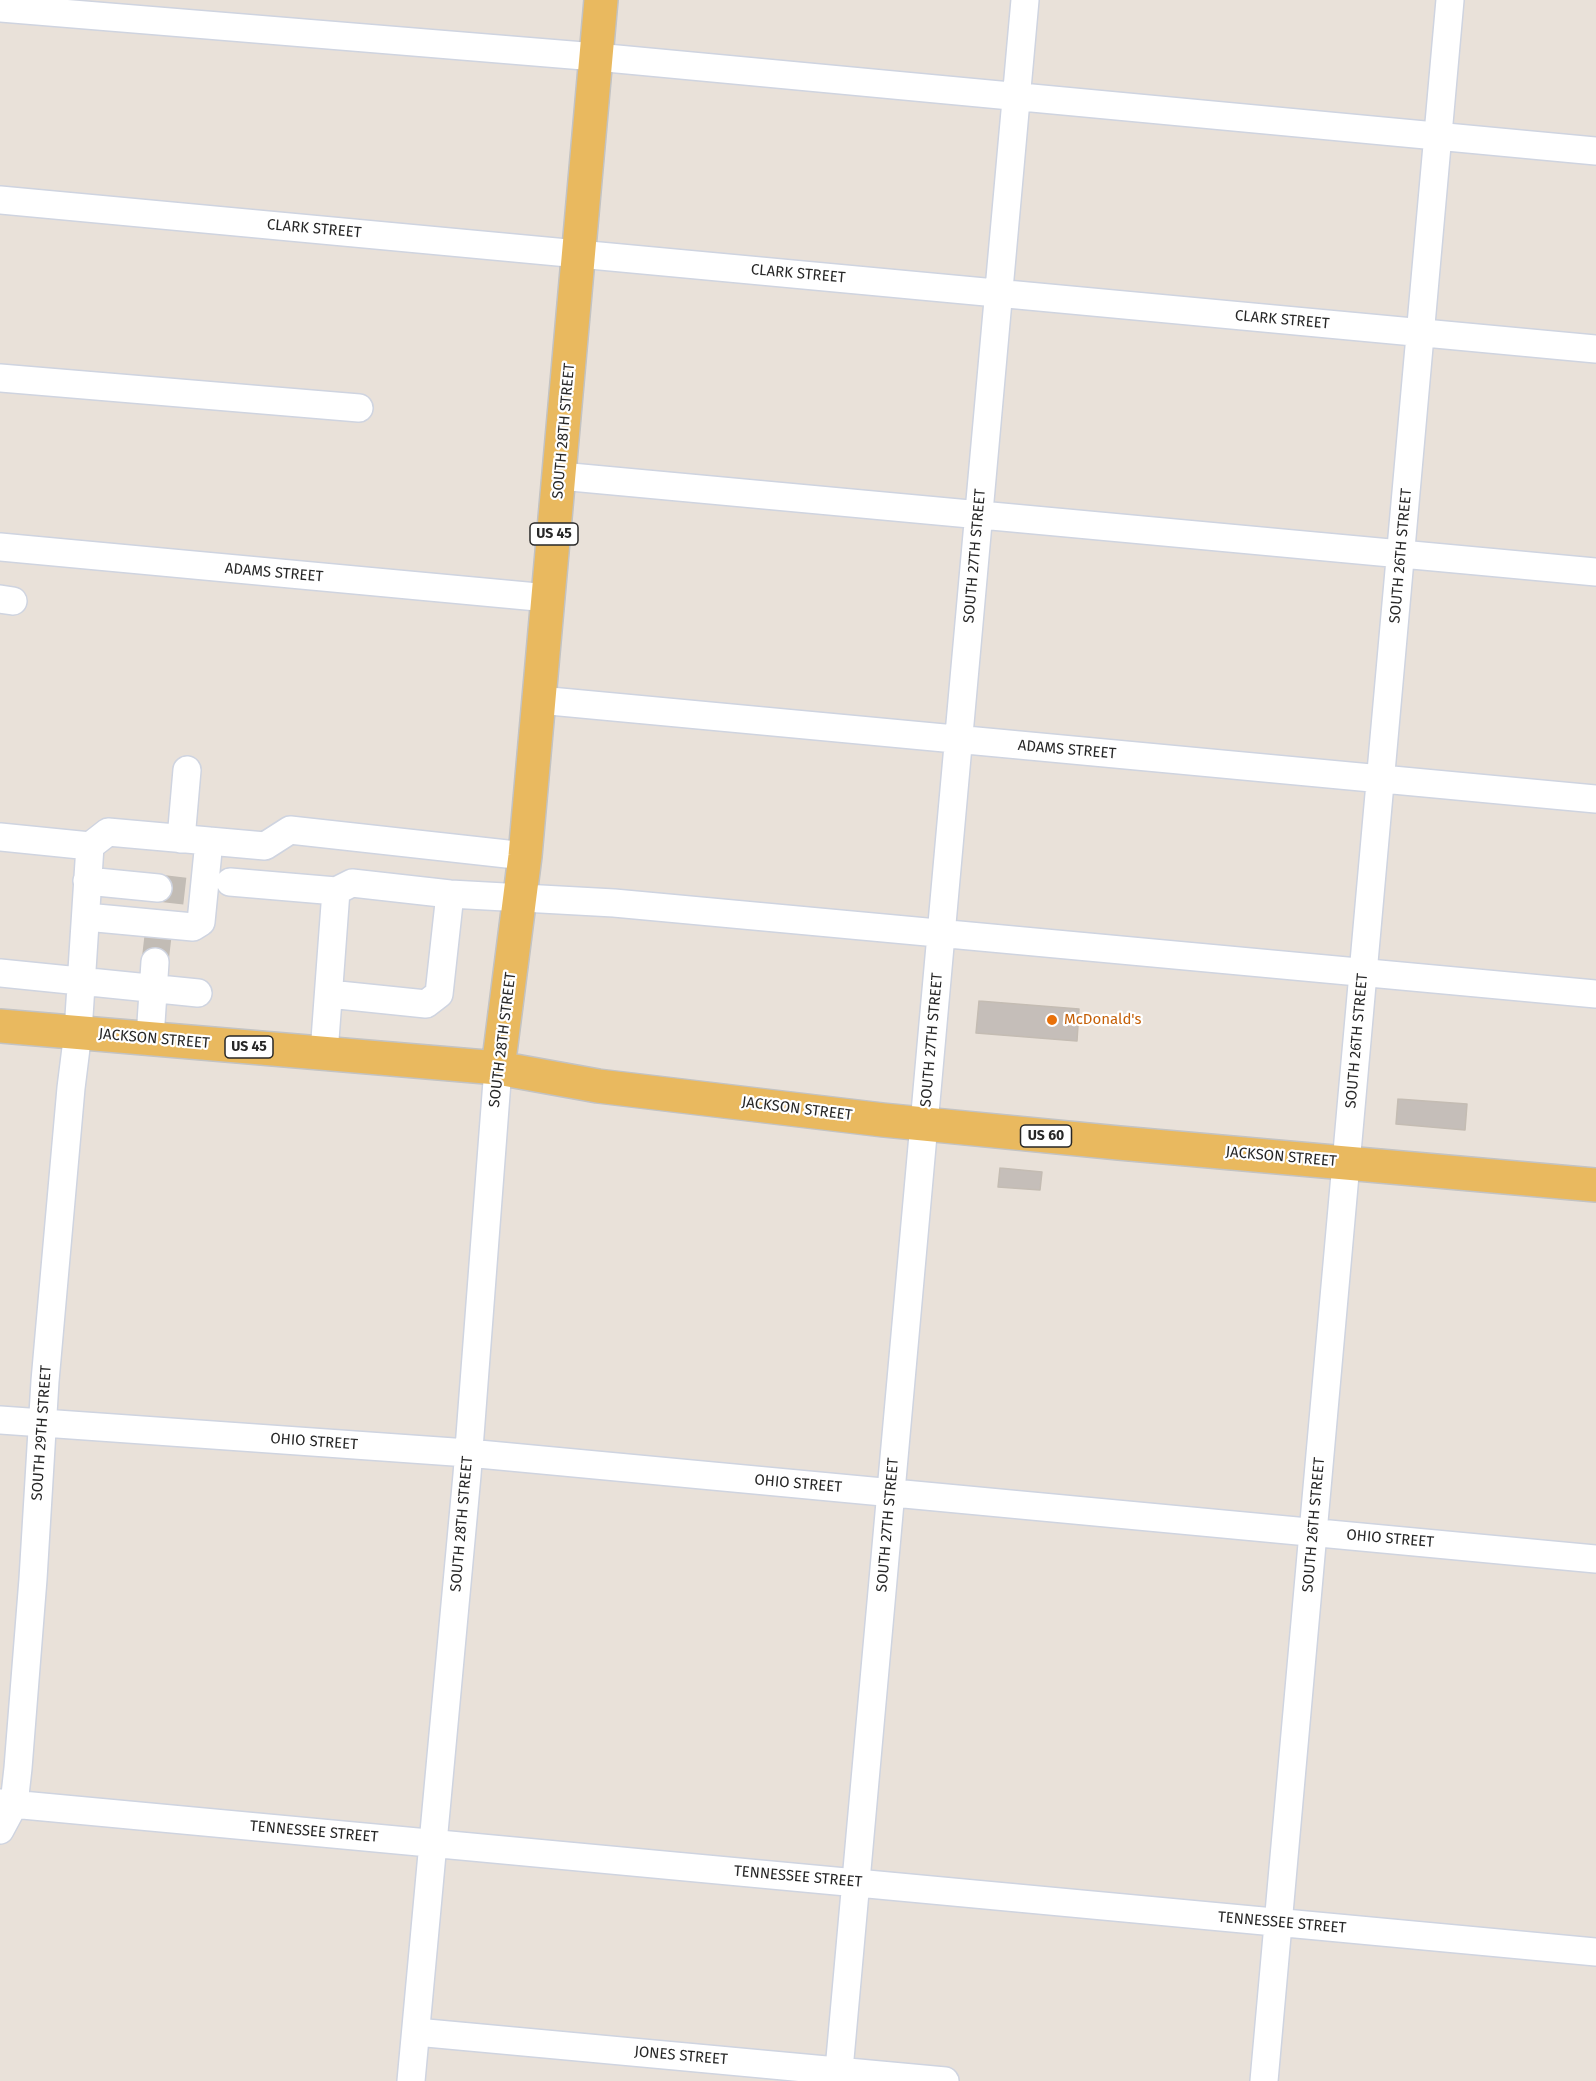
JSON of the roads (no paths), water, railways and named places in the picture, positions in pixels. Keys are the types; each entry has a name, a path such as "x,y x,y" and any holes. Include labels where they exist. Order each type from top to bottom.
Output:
{"main road":[{"name":"SOUTH 28TH STREET","path":"498,1068 525,856 601,0"},
{"name":"JACKSON STREET","path":"0,1026 498,1068 598,1086 924,1124 1596,1185"}],"street":[{"name":"SOUTH 27TH STREET","path":"839,2076 1025,0"},
{"name":"SOUTH 26TH STREET","path":"1264,2081 1450,0"},
{"path":"0,8 596,57 1596,151"},
{"name":"CLARK STREET","path":"0,200 1596,349"},
{"path":"0,378 359,408"},
{"path":"560,476 1596,572"},
{"name":"ADAMS STREET","path":"0,547 548,598"},
{"name":"ADAMS STREET","path":"539,700 1596,799"},
{"path":"181,839 187,770"},
{"path":"0,837 90,846 108,832 265,846 290,830 525,856"},
{"path":"0,974 81,980 157,953 201,922 198,893 209,841"},
{"name":"SOUTH 29TH STREET","path":"0,1830 7,1804 33,1579 42,1423 70,1089 78,1032 90,846"},
{"path":"87,881 158,888"},
{"path":"230,882 336,891 352,883 450,894 520,896 614,903 1596,994"},
{"path":"324,1053 336,891"},
{"path":"329,994 426,1004 439,994 450,894"},
{"path":"86,917 157,953 198,993"},
{"path":"150,1038 157,953"},
{"name":"SOUTH 28TH STREET","path":"411,2081 468,1453 498,1068"},
{"name":"OHIO STREET","path":"0,1420 468,1453 1596,1558"},
{"name":"TENNESSEE STREET","path":"7,1804 1596,1952"},
{"name":"JONES STREET","path":"416,2032 839,2076 945,2081"}],"tunnel":[{"path":"158,888 193,892"},
{"path":"155,962 158,936"}],"place":[{"name":"McDonald's","path":"1052,1020"}]}
